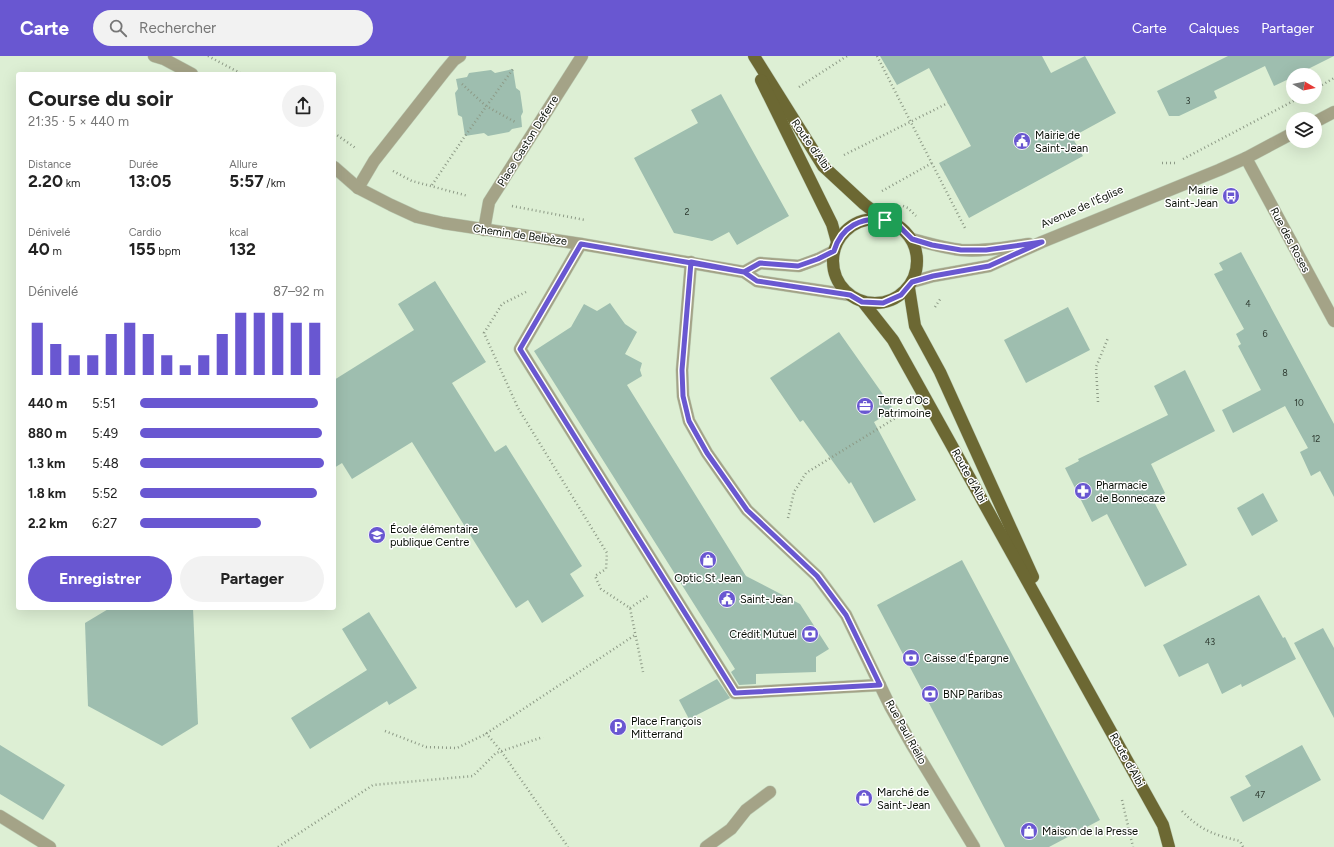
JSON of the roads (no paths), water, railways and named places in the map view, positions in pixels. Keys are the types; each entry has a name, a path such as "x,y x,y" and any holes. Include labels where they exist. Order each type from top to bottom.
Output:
{"main road":[{"name":"Route d'Albi","path":"749,56 832,224 836,246"},
{"name":"Route d'Albi","path":"754,56 823,166 864,204 885,220"},
{"path":"876,218 885,220 898,225 912,239 918,256 916,274 911,285 897,298 883,303 862,302 842,288 835,275 833,260 836,246 849,227 857,222 876,218"},
{"name":"Route d'Albi","path":"911,285 915,326 940,372 1068,654"},
{"name":"Route d'Albi","path":"862,302 880,321 893,340 1163,826 1169,847"}],"street":[{"path":"154,56 164,59 188,72"},
{"path":"358,188 374,161 444,72 454,60 460,56"},
{"name":"Place Gaston Deferre","path":"484,230 489,202 582,56"},
{"path":"1322,118 1334,112"},
{"name":"Avenue de l'Église","path":"911,285 933,276 989,266 1042,242 1246,158 1286,137"},
{"name":"Rue des Roses","path":"1246,158 1334,321"},
{"name":"Chemin de Belbèze","path":"336,169 358,188 417,217 484,230 691,262 744,272 757,281 850,295"},
{"name":"Avenue de l'Église","path":"912,239 932,245 961,250 986,250 1042,242"},
{"path":"581,244 520,349 735,693 880,685"},
{"path":"744,272 760,263 798,266 818,259 836,246"},
{"name":"Rue Paul Riello","path":"691,262 682,370 683,396 689,421 707,453 747,510 817,576 846,615 880,685 912,745 974,847"},
{"path":"706,847 731,829 746,810 770,792"},
{"path":"0,816 50,847"}],"place":[{"name":"Mairie de Saint-Jean","path":"1022,141"},
{"name":"Mairie Saint-Jean","path":"1231,196"},
{"name":"Terre d'Oc Patrimoine","path":"865,406"},
{"name":"Pharmacie de Bonnecaze","path":"1083,491"},
{"name":"École élémentaire publique Centre","path":"377,535"},
{"name":"Optic St Jean","path":"708,560"},
{"name":"Saint-Jean","path":"727,599"},
{"name":"Crédit Mutuel","path":"810,634"},
{"name":"Caisse d'Épargne","path":"911,658"},
{"name":"BNP Paribas","path":"930,694"},
{"name":"Place François Mitterrand","path":"618,727"},
{"name":"Marché de Saint-Jean","path":"864,798"},
{"name":"Maison de la Presse","path":"1029,831"}]}
